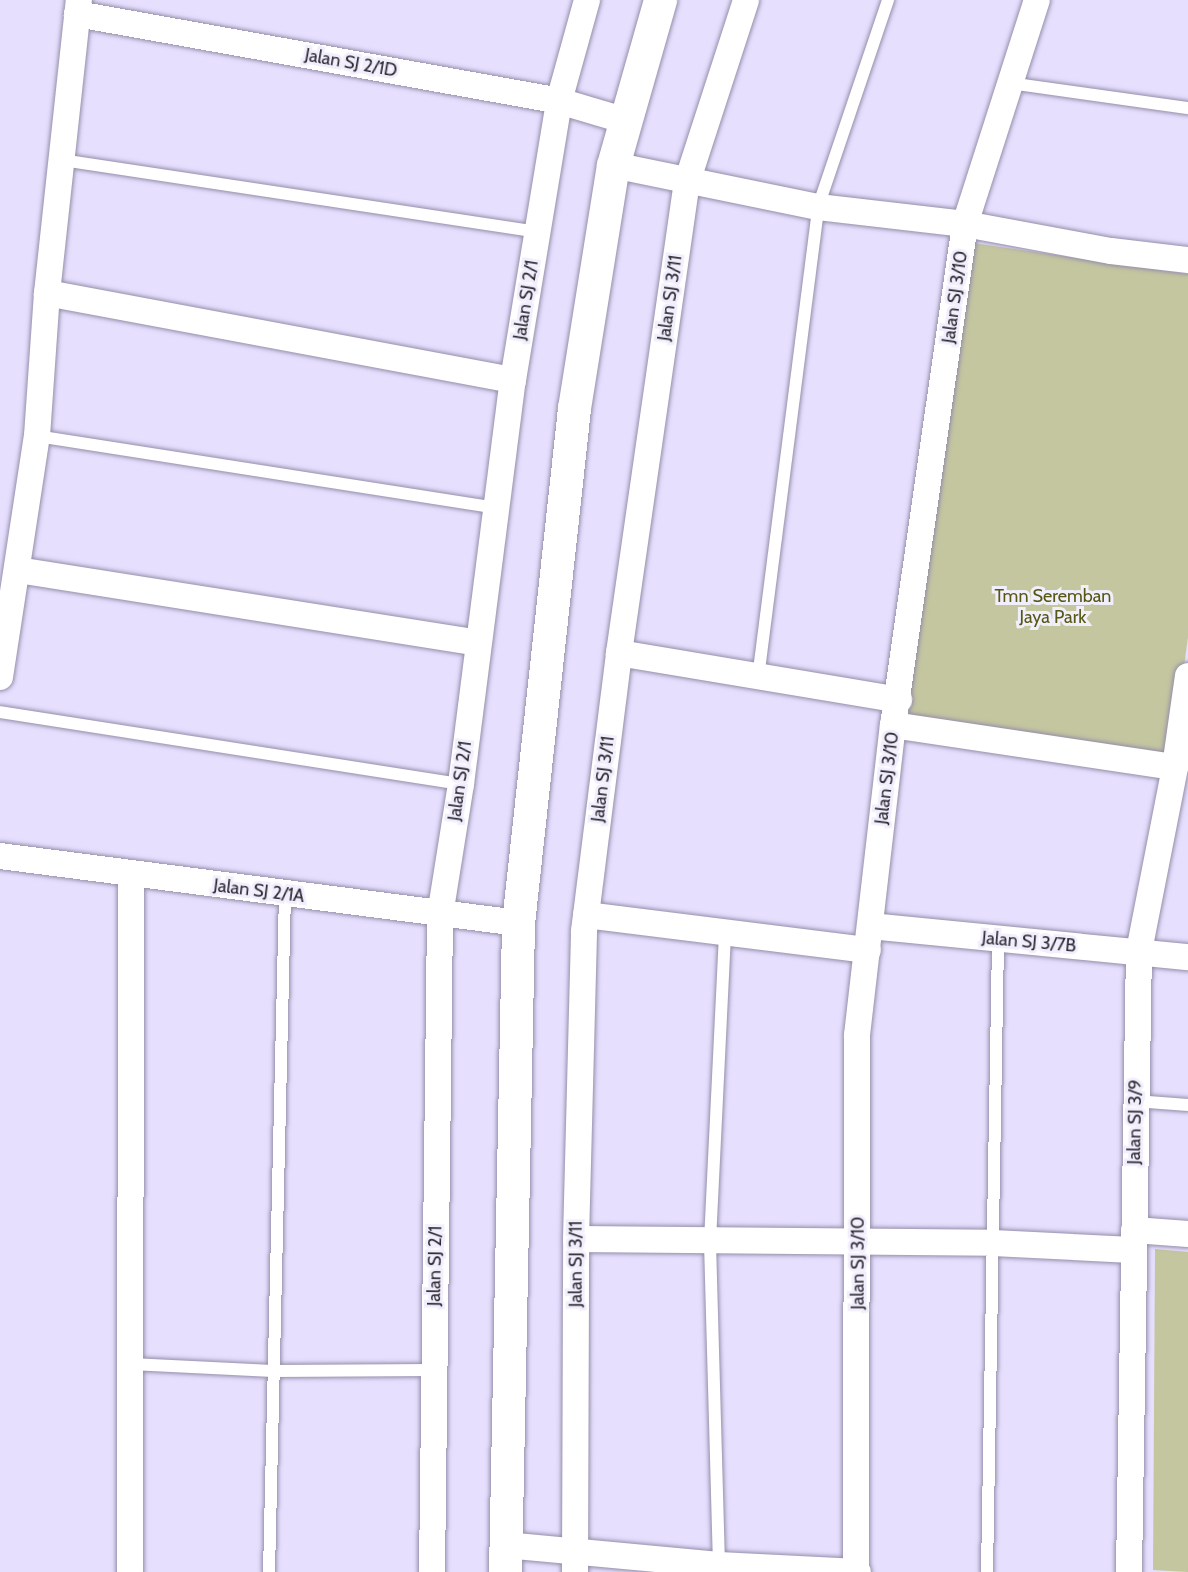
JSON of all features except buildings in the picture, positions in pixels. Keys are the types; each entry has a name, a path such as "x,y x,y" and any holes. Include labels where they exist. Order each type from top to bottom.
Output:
{"street":[{"name":"Jalan SJ 2/1","path":"432,1572 440,915 461,784 513,380 559,101 587,0"},
{"path":"660,0 623,120 613,165 574,408 518,924 505,1558 857,1572"},
{"name":"Jalan SJ 3/11","path":"575,1560 576,1239 586,915 619,653 687,182 746,0"},
{"name":"Jalan SJ 3/10","path":"857,1572 859,1244 857,1035 893,725 899,700 965,224 1037,0"},
{"name":"Jalan SJ 2/1D","path":"78,7 559,101 623,120"},
{"path":"0,677 37,436 47,293 78,7"},
{"path":"613,165 687,182 818,207 965,224 1111,251 1188,260"},
{"path":"47,293 513,380"},
{"path":"18,570 478,642"},
{"path":"619,653 899,700"},
{"name":"Jalan SJ 3/9","path":"1130,1572 1134,1101 1139,951 1176,767 1188,676"},
{"path":"893,725 1176,767"},
{"name":"Jalan SJ 2/1A","path":"0,856 518,924"},
{"path":"130,1572 132,875"},
{"name":"Jalan SJ 3/7B","path":"586,915 726,930 869,938 998,940 1188,957"},
{"path":"576,1239 859,1244 993,1243 1133,1240 1188,1234"}],"lane":[{"path":"758,678 818,207 888,0"},
{"path":"1009,83 1188,108"},
{"path":"62,160 537,232"},
{"path":"37,436 498,508"},
{"path":"0,712 461,784"},
{"path":"269,1572 285,894"},
{"path":"719,1565 710,1241 726,930"},
{"path":"987,1572 998,940"},
{"path":"1134,1101 1188,1105"},
{"path":"130,1364 273,1371 433,1370"}],"green space":[{"name":"Tmn Seremban Jaya Park","path":"966,242 1188,274 1188,637 1171,762 901,729"},
{"path":"1155,1249 1188,1252 1188,1572 1153,1570"}]}
